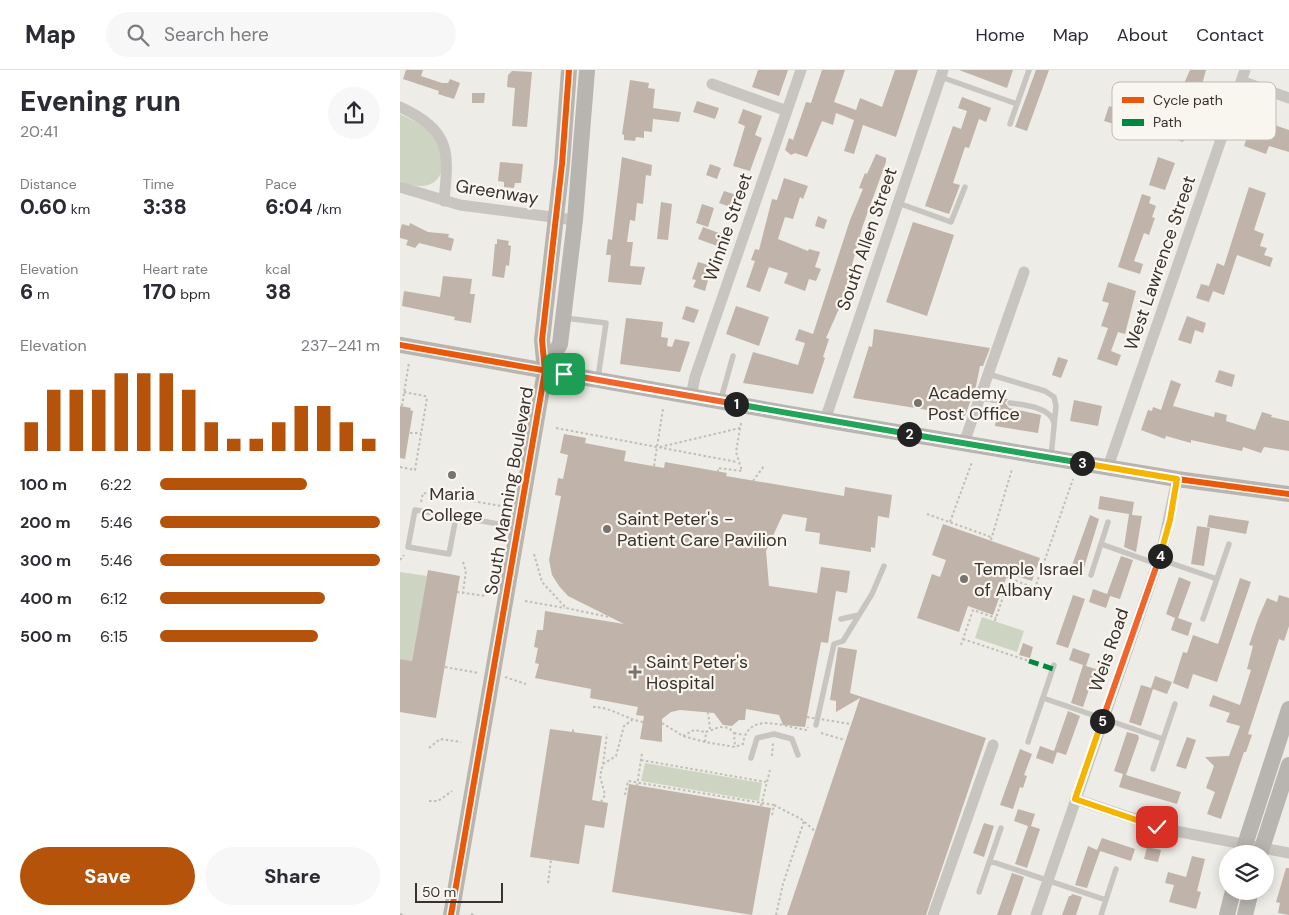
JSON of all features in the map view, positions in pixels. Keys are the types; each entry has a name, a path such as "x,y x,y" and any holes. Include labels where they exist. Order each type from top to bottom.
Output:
{"street":[{"name":"South Manning Boulevard","path":"452,915 545,371 542,340 556,218 569,70"},
{"name":"South Manning Boulevard","path":"545,371 560,344 564,318 575,220 587,70"},
{"name":"Winnie Street","path":"692,396 695,377 801,70"},
{"name":"South Allen Street","path":"825,420 942,74"},
{"path":"1243,75 1257,82"},
{"path":"712,84 787,111"},
{"path":"1276,92 1289,98"},
{"name":"Greenway","path":"400,107 426,121 444,144 448,165 444,201"},
{"name":"West Lawrence Street","path":"1108,467 1221,140"},
{"name":"Greenway","path":"400,187 444,201 478,208 575,220"},
{"path":"964,443 1024,272"},
{"path":"406,346 825,420 1177,479 1289,494"},
{"name":"Weis Road","path":"1036,915 1158,561 1170,520 1177,479"},
{"path":"1245,845 1289,709"},
{"path":"933,915 993,745"},
{"path":"1263,845 1289,765"},
{"path":"1075,799 1157,827 1224,845"},
{"path":"1274,852 1289,853"},
{"path":"1227,915 1231,900"},
{"path":"1245,915 1249,900"}],"lane":[{"path":"1010,124 1029,70"},
{"path":"942,74 1017,104"},
{"path":"898,203 951,222 965,187"},
{"path":"564,318 606,323 598,380"},
{"path":"721,401 733,356"},
{"path":"988,374 1052,395 1056,404 1051,457"},
{"path":"980,398 999,402"},
{"path":"1010,403 1045,412 1052,417 1054,428"},
{"path":"456,517 449,554 408,547 415,510 456,517 518,528"},
{"path":"1091,575 1108,522"},
{"path":"1101,544 1216,579"},
{"path":"1203,619 1229,544"},
{"path":"816,725 834,644 843,641 872,594 884,566"},
{"path":"841,618 859,615"},
{"path":"1028,742 1054,664"},
{"path":"1043,698 1163,739"},
{"path":"1153,769 1174,704"},
{"path":"751,758 757,738 774,734 792,739 798,755"},
{"path":"979,892 1001,828"},
{"path":"990,861 1106,900"},
{"path":"1101,915 1116,870"}],"path":[{"path":"402,406 406,346"},
{"path":"400,467 415,470 427,397 404,392"},
{"path":"654,466 663,409"},
{"path":"718,472 718,468 742,471 737,462 736,452 741,422"},
{"path":"556,428 737,462"},
{"path":"657,448 740,428"},
{"path":"410,432 421,433"},
{"path":"950,522 972,462"},
{"path":"753,481 764,466"},
{"path":"926,514 991,538 1012,469"},
{"path":"960,646 973,610 995,620 1008,578 1035,588 1072,479"},
{"path":"534,554 542,582 566,608"},
{"path":"462,562 466,571 462,592"},
{"path":"458,592 486,596"},
{"path":"525,601 609,617"},
{"path":"963,639 1029,661"},
{"path":"445,667 483,673"},
{"path":"503,677 526,684"},
{"path":"593,707 604,707 632,720 643,722"},
{"path":"708,712 710,729"},
{"path":"807,717 851,724"},
{"path":"603,764 616,756 624,726 632,720"},
{"path":"662,723 683,736 735,747 744,744 745,735 749,730 765,723 775,722 845,740"},
{"path":"807,730 808,725"},
{"path":"683,736 694,730 706,732 710,729 729,728 734,733 745,735"},
{"path":"705,742 706,732"},
{"path":"734,733 735,747"},
{"path":"601,802 605,795 600,776 607,734"},
{"path":"428,748 440,739 461,742"},
{"path":"772,756 774,741"},
{"path":"637,786 642,753"},
{"path":"641,760 766,782"},
{"path":"761,805 770,770"},
{"path":"621,791 625,793 628,780 761,805 774,805 804,821 815,832"},
{"path":"429,801 438,801 452,791"},
{"path":"605,795 609,794"},
{"path":"772,815 774,805"},
{"path":"776,915 783,884 804,821"},
{"path":"548,883 551,860"},
{"path":"400,914 406,915"}],"green space":[{"path":"400,114 423,127 430,133 437,144 442,166 440,175 435,182 415,186 400,181"},
{"path":"400,572 427,576 412,661 400,659"},
{"path":"982,617 1024,631 1017,652 975,638"},
{"path":"645,763 762,783 759,801 641,781"}],"building":[{"path":"406,70 423,70 421,76 442,83 448,83 450,79 460,83 454,99 438,94 439,91 403,79"},
{"path":"758,70 788,70 779,96 752,87"},
{"path":"822,70 845,70 834,102 856,110 860,98 882,107 895,70 918,70 896,137 863,125 854,154 844,151 854,120 836,113 833,125 822,121 807,157 795,153 791,155 785,150 789,138 793,140 806,102 811,103"},
{"path":"959,70 1013,70 1007,88"},
{"path":"1036,70 1049,70 1027,131 1015,127"},
{"path":"1190,70 1206,70 1203,82 1185,82"},
{"path":"512,71 532,72 527,127 512,126 515,88 507,87 508,75"},
{"path":"630,80 649,83 648,88 655,89 653,108 681,112 679,122 653,119 652,132 644,131 644,138 636,137 635,141 624,140 624,135 622,134"},
{"path":"472,93 485,93 484,103 472,103"},
{"path":"962,97 991,108 986,122 979,119 969,148 965,147 953,183 960,185 949,214 925,206 953,126 961,129 967,111 958,108"},
{"path":"697,101 719,108 715,119 693,112"},
{"path":"1109,106 1112,107 1112,123 1104,121"},
{"path":"743,109 762,116 755,135 762,138 750,171 733,166 745,126 738,123"},
{"path":"1276,126 1289,130 1289,152 1269,146 1266,154 1244,146 1246,140 1276,140"},
{"path":"876,154 886,158 886,162 862,228 842,302 826,338 829,339 823,357 825,358 813,394 743,383 753,352 798,365 805,343 795,340 799,329 813,334 850,220 863,189 859,188"},
{"path":"622,157 652,165 651,176 646,175 643,204 637,203 635,221 630,220 627,242 633,242 630,266 645,267 641,285 608,282 611,255 606,255 608,239 612,240"},
{"path":"1158,157 1175,163 1165,190 1149,185"},
{"path":"500,162 523,164 521,183 515,183 514,188 504,187 504,182 498,181"},
{"path":"710,164 721,168 717,179 706,175"},
{"path":"784,178 808,186 803,199 800,197 793,219 785,217 778,239 808,251 809,249 820,252 815,267 821,269 816,281 809,279 805,291 784,283 788,273 769,267 760,292 746,287 755,261 751,260 755,249 759,250 772,199 777,200"},
{"path":"1249,187 1266,193 1254,230 1264,234 1260,246 1267,248 1264,255 1273,258 1270,267 1237,255 1224,295 1213,291 1209,302 1196,298 1201,284 1209,286 1217,263 1224,266"},
{"path":"724,191 737,195 733,208 719,203"},
{"path":"1142,194 1151,197 1149,203 1156,206 1152,217 1155,218 1149,235 1144,233 1134,261 1143,264 1140,274 1118,267"},
{"path":"661,202 672,204 668,240 657,239"},
{"path":"702,204 714,208 708,227 696,223"},
{"path":"818,216 827,220 824,229 815,226"},
{"path":"913,222 954,235 927,316 886,302"},
{"path":"410,223 428,232 449,234 448,237 454,239 451,251 419,243 415,248 406,245 408,240 400,238 400,231 402,224 409,226"},
{"path":"703,227 724,235 720,247 698,239"},
{"path":"497,239 509,241 508,245 511,246 509,266 506,265 504,278 492,276"},
{"path":"698,262 712,266 705,291 693,287 696,280 692,279"},
{"path":"443,276 472,279 470,294 475,294 471,323 454,320 455,317 402,306 404,291 440,297"},
{"path":"1108,282 1136,291 1125,334 1118,332 1111,351 1121,355 1117,366 1097,359 1108,328 1101,326 1109,303 1102,301"},
{"path":"686,306 699,310 694,323 682,319"},
{"path":"736,306 769,317 759,346 726,334"},
{"path":"1187,316 1206,323 1203,333 1195,330 1191,344 1178,340"},
{"path":"626,318 663,322 661,337 668,338 667,346 672,347 675,339 690,342 680,372 620,364"},
{"path":"874,329 990,348 983,366 980,366 976,386 965,416 853,398 869,346 872,347"},
{"path":"1058,357 1068,360 1061,378 1052,375"},
{"path":"1219,370 1235,375 1232,387 1215,382"},
{"path":"1171,380 1181,384 1173,406 1214,417 1215,412 1227,415 1226,421 1255,430 1262,412 1272,415 1271,417 1289,421 1289,451 1264,447 1261,453 1243,447 1242,451 1191,440 1191,443 1166,436 1165,439 1141,430 1148,410 1152,411 1153,407 1161,410"},
{"path":"1002,398 1008,399 1005,403 1009,408 1041,415 1038,433 995,426 998,406 1003,404"},
{"path":"1074,400 1102,406 1098,426 1070,421"},
{"path":"400,406 411,408 410,410 413,411 405,459 400,458"},
{"path":"564,434 586,438 585,443 626,451 624,461 664,468 665,462 727,473 726,476 844,496 845,487 892,495 889,518 878,516 875,548 871,547 871,552 819,544 820,533 805,531 807,518 783,514 766,551 769,586 817,593 821,567 850,571 847,593 836,591 828,643 821,642 805,727 783,725 779,715 746,709 745,720 739,720 732,726 723,725 714,713 680,710 671,712 662,719 662,742 640,739 644,716 636,715 638,707 590,698 591,689 535,678 539,664 535,663 538,648 534,647 537,630 543,630 545,611 624,624 568,596 552,575 549,560 561,496 555,495 558,478 563,479 568,455 560,453"},
{"path":"1100,496 1134,502 1132,515 1142,516 1136,552 1124,547 1129,514 1098,509"},
{"path":"1090,515 1099,519 1083,571 1071,568"},
{"path":"1209,515 1249,521 1246,534 1207,527"},
{"name":"Temple Israel of Albany","path":"943,524 1040,558 1032,581 1008,573 993,615 968,606 959,632 917,618 932,574 940,577 946,560 932,555"},
{"path":"1197,526 1210,528 1204,566 1191,564"},
{"path":"1121,556 1133,560 1120,599 1110,596 1106,608 1089,602 1093,589 1107,594"},
{"path":"428,570 460,576 436,718 400,712 400,659 412,661"},
{"path":"1179,577 1191,582 1178,618 1192,623 1188,636 1171,630 1175,618 1166,614"},
{"path":"1240,578 1251,582 1217,682 1193,674 1188,689 1173,683 1183,652 1187,653 1193,635 1218,644"},
{"path":"1073,595 1085,599 1068,648 1056,644"},
{"path":"1279,595 1289,598 1289,626 1284,641 1279,639 1248,734 1252,735 1246,752 1244,752 1221,819 1207,814 1215,792 1206,788 1214,766 1205,757 1229,756 1240,726 1226,722 1230,713 1209,706 1213,695 1240,705 1251,670 1247,669 1253,646 1249,645 1258,619 1267,598 1277,602"},
{"path":"1023,643 1033,647 1030,658 1019,655"},
{"path":"838,647 857,650 850,693 986,738 926,915 787,915 860,698 836,712 836,701 830,700"},
{"path":"1073,648 1090,654 1086,666 1096,669 1083,707 1071,703 1083,665 1069,660"},
{"path":"1155,676 1172,682 1167,694 1153,689 1141,726 1129,722 1141,685 1151,688"},
{"path":"1068,711 1080,716 1066,755 1057,752 1053,764 1036,758 1040,746 1054,751"},
{"path":"550,729 602,736 592,800 608,803 604,828 585,825 579,864 530,857"},
{"path":"1127,732 1138,735 1139,738 1126,775 1181,792 1177,804 1119,787 1123,774 1114,771"},
{"path":"1187,737 1196,740 1186,769 1176,766"},
{"path":"1020,749 1032,754 1024,775 1027,776 1023,788 1020,787 1013,809 1000,805"},
{"path":"629,784 771,808 752,915 612,892"},
{"path":"1018,809 1035,814 1031,826 1040,829 1027,868 1015,864 1028,826 1014,821"},
{"path":"984,823 994,826 984,857 973,853"},
{"path":"1102,838 1135,849 1131,861 1100,851 1087,888 1075,885 1088,846 1097,850"},
{"path":"1147,847 1161,850 1158,862 1144,859"},
{"path":"1192,856 1205,859 1197,891 1201,892 1196,909 1169,902 1174,885 1165,883 1168,872 1186,877"},
{"path":"1286,868 1289,868 1289,915 1278,913 1280,903 1276,902"},
{"path":"1012,873 1024,877 1011,915 997,915"},
{"path":"1072,894 1082,897 1076,915 1062,915 1069,896"}],"marked path":[{"path":"1029,661 1053,669"}],"cycle path":[{"path":"451,915 545,371 542,340 562,164 569,70"},
{"path":"400,345 825,420 1177,479 1289,494"}],"place":[{"name":"Academy Post Office","path":"918,403"},
{"name":"Maria College","path":"452,475"},
{"name":"Saint Peter's - Patient Care Pavilion","path":"607,529"},
{"name":"Temple Israel of Albany","path":"964,579"},
{"name":"Saint Peter's Hospital","path":"635,672"}],"route":[{"path":"564,374 1177,479 1170,520 1162,550 1075,799 1157,827"}]}
